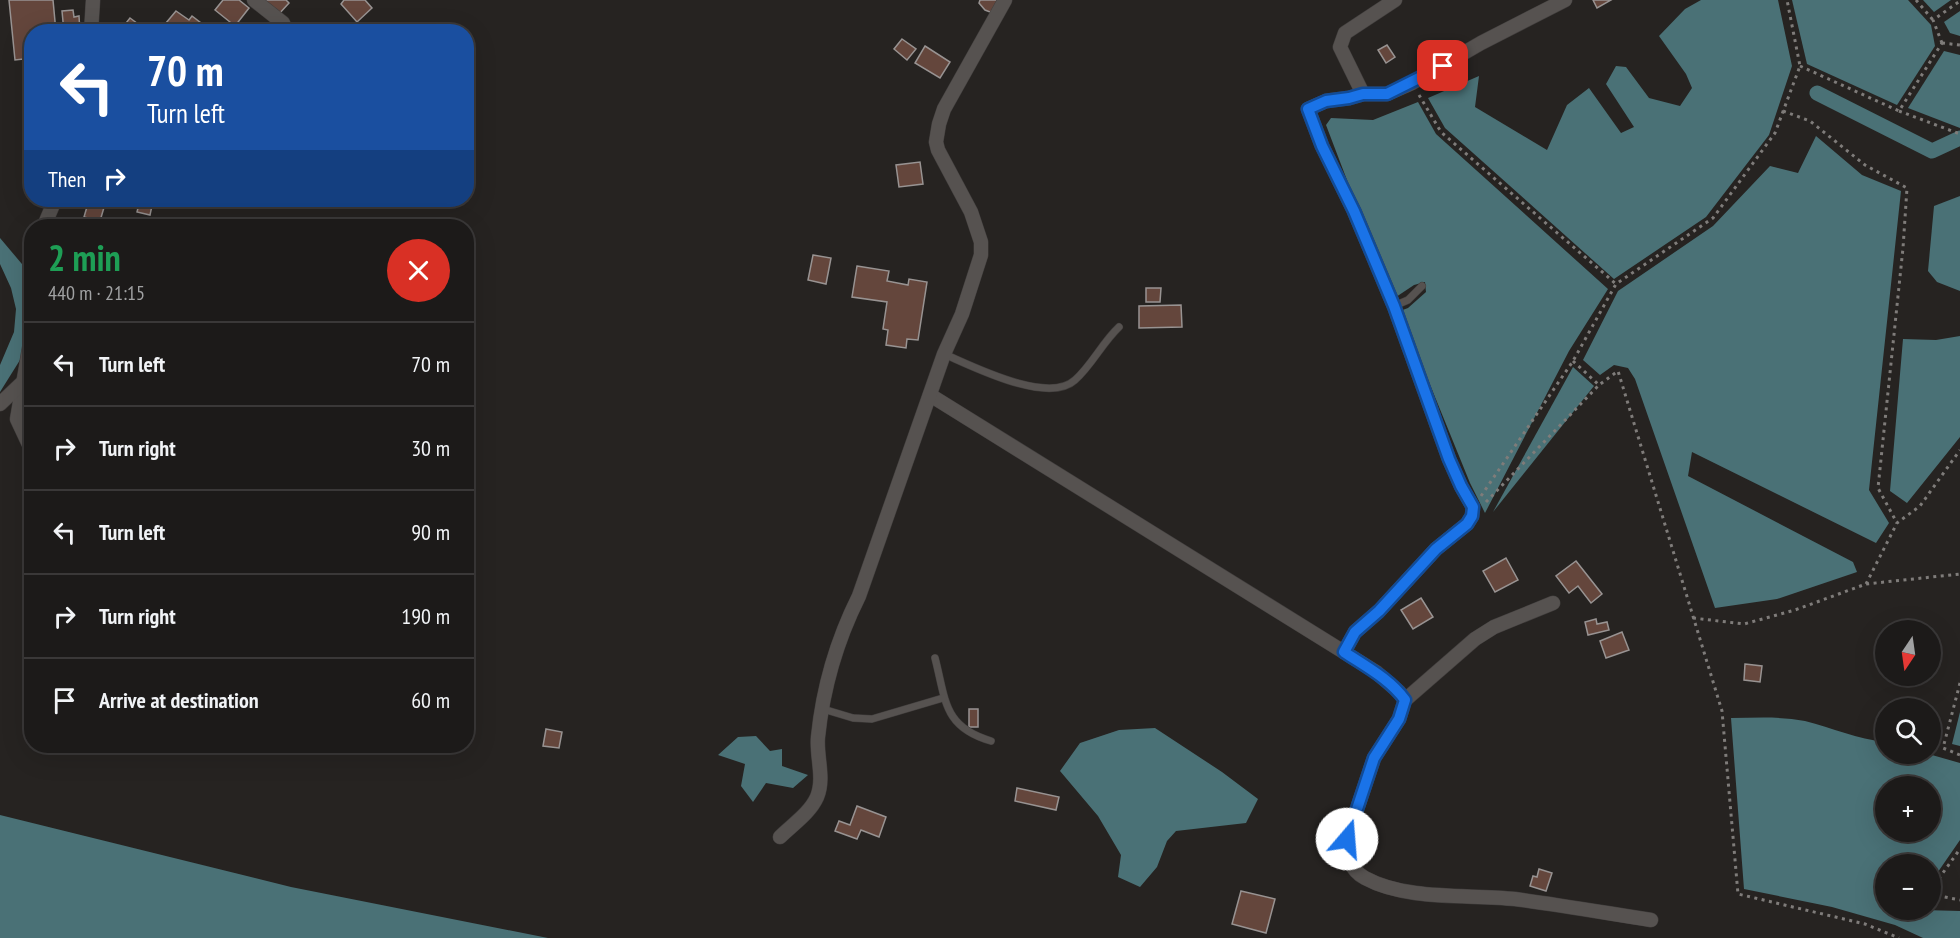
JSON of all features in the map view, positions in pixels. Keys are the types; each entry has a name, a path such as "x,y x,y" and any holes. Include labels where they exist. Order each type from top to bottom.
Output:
{"street":[{"path":"92,24 93,0"},
{"path":"254,0 283,24"},
{"path":"780,837 809,811 819,795 818,739 828,679 846,622 859,596 944,354 962,314 978,269 981,242 971,212 940,156 936,142 944,109 1005,0"},
{"path":"1363,94 1340,47 1345,33 1395,0"},
{"path":"1344,652 1355,632 1379,611 1436,549 1467,524 1473,512 1449,459 1394,306 1354,211 1322,146 1308,109 1326,101 1363,94 1387,94 1412,83 1481,43 1565,0"},
{"path":"24,376 17,418 24,433"},
{"path":"0,404 23,382"},
{"path":"930,395 1376,672 1405,700"},
{"path":"1553,603 1494,627 1475,639 1405,700 1399,719 1374,758 1349,830 1347,852 1353,868 1373,881 1424,894 1514,899 1651,920"}],"lane":[{"path":"1394,306 1408,300 1422,286"},
{"path":"944,354 1023,385 1056,389 1074,381 1106,339 1119,327"},
{"path":"935,658 943,698 952,718 974,736 991,741"},
{"path":"823,709 853,718 872,719 943,698"}],"path":[{"path":"1473,512 1573,361 1616,284 1713,218 1775,133 1800,66 1786,0"},
{"path":"1916,0 1933,20 1942,43"},
{"path":"1933,20 1960,1"},
{"path":"1899,111 1942,43"},
{"path":"1942,43 1960,45"},
{"path":"1800,66 1899,111 1960,134"},
{"path":"1412,83 1441,132 1616,284"},
{"path":"1783,111 1810,121 1865,165 1907,188 1878,488 1897,523"},
{"path":"1573,361 1599,385"},
{"path":"1473,512 1599,385 1618,371 1722,711 1738,894 1865,924 1899,938"},
{"path":"1866,584 1897,523 1920,506 1960,450"},
{"path":"1694,618 1744,624 1795,610 1866,584 1960,574"},
{"path":"1960,683 1943,748 1960,755"},
{"path":"1941,876 1960,849"},
{"path":"1941,895 1960,900"}],"water":[{"path":"1701,0 1778,0 1792,66 1769,135 1706,217 1614,279 1445,128 1428,98 1479,76 1475,107 1547,150 1567,105 1589,88 1621,133 1634,127 1606,84 1616,66 1626,67 1649,98 1680,106 1692,88 1686,74 1659,36 1685,9"},
{"path":"1792,0 1908,0 1931,25 1935,46 1897,105 1807,64"},
{"path":"1923,0 1951,0 1934,12"},
{"path":"1960,11 1960,36 1950,33 1944,22"},
{"path":"1944,51 1960,55 1960,128 1908,108"},
{"path":"1418,102 1436,134 1608,289 1569,351 1485,513 1470,483 1400,311 1408,308 1426,292 1425,282 1414,285 1396,297 1358,209 1326,125 1331,118 1373,120"},
{"path":"1816,136 1862,175 1901,191 1869,490 1889,523 1876,543 1692,452 1688,476 1853,562 1857,572 1777,599 1715,608 1635,379 1628,368 1614,365 1600,375 1583,360 1618,291 1713,226 1770,166 1798,173"},
{"path":"1960,196 1960,291 1937,282 1928,271 1934,206"},
{"path":"0,238 24,266 24,344 20,360 0,392 0,365 14,332 16,309 11,288 0,264"},
{"path":"1960,336 1960,437 1907,503 1890,491 1903,339 1936,340"},
{"path":"1573,367 1594,386 1493,512"},
{"path":"1960,712 1960,746 1952,744"},
{"path":"1731,718 1796,719 1875,741 1875,764 1941,764 1941,758 1960,763 1960,840 1941,868 1941,854 1875,854 1875,919 1832,907 1744,889"},
{"path":"1155,728 1258,799 1246,823 1176,831 1167,841 1157,867 1140,887 1118,877 1121,855 1098,816 1060,771 1080,743 1119,730"},
{"path":"756,736 770,751 782,749 782,766 808,775 793,788 766,783 753,802 741,786 745,764 718,755 738,737"},
{"path":"0,815 291,887 548,938 0,938"},
{"path":"1941,910 1960,911 1960,938 1923,938 1878,920 1941,920"}],"building":[{"path":"9,0 53,0 55,24 24,24 24,59 15,60"},
{"path":"223,0 239,0 249,8 237,24 232,24 215,10"},
{"path":"261,0 286,0 289,3 278,15"},
{"path":"344,0 365,0 372,8 357,22 341,4"},
{"path":"980,0 1001,0 998,8 990,12 979,3"},
{"path":"1593,0 1611,0 1597,8"},
{"path":"73,10 74,17 79,16 80,24 63,24 62,11"},
{"path":"176,11 189,20 192,16 201,23 167,24"},
{"path":"130,18 138,24 125,24"},
{"path":"902,39 916,49 907,60 894,49"},
{"path":"1387,45 1395,57 1386,63 1378,50"},
{"path":"925,46 950,62 940,78 915,63"},
{"path":"920,162 923,184 899,187 896,165"},
{"path":"87,207 104,207 101,219 84,217"},
{"path":"138,207 152,207 150,215 137,212"},
{"path":"813,255 831,258 826,284 808,280"},
{"path":"857,266 889,271 887,281 908,285 909,279 927,282 918,340 907,339 906,348 886,345 888,330 883,329 887,302 852,297"},
{"path":"1146,288 1161,288 1160,302 1146,302"},
{"path":"1181,305 1182,327 1139,328 1139,306"},
{"path":"1506,558 1518,580 1495,592 1483,571"},
{"path":"1576,561 1602,594 1591,603 1578,586 1569,593 1556,576"},
{"path":"1421,598 1433,617 1413,629 1401,610"},
{"path":"1596,619 1597,624 1607,622 1609,630 1588,635 1585,622"},
{"path":"1622,632 1629,650 1606,658 1600,641"},
{"path":"1745,664 1762,666 1760,682 1744,680"},
{"path":"969,709 978,709 978,727 969,727"},
{"path":"546,729 562,732 559,748 543,746"},
{"path":"1017,788 1059,797 1056,810 1015,801"},
{"path":"857,806 886,817 879,837 861,830 857,839 835,831 839,821 850,825"},
{"path":"1539,869 1552,873 1546,891 1530,886 1533,876 1537,877"},
{"path":"1241,891 1275,899 1266,933 1232,924"}],"waterway":[{"path":"1817,93 1932,151 1960,138"}],"route":[{"path":"1347,839 1374,758 1399,719 1405,700 1376,672 1344,652 1355,632 1379,611 1436,549 1467,524 1472,516 1473,507 1449,459 1394,306 1354,211 1322,146 1308,109 1326,101 1363,94 1387,94 1443,66"}]}
